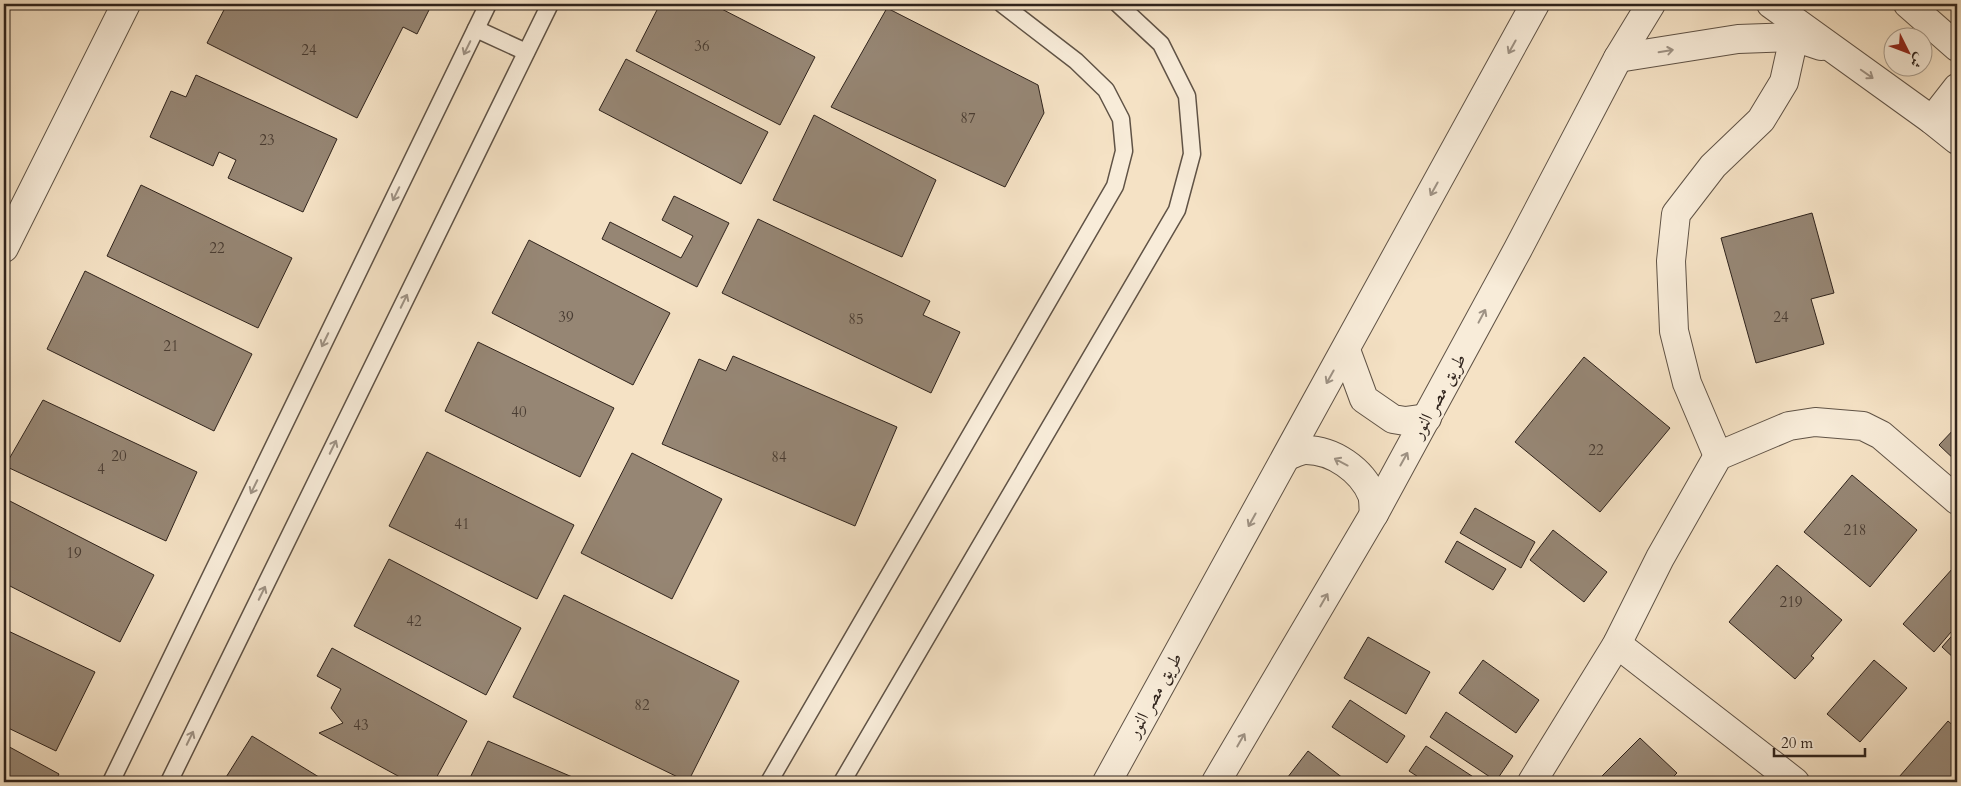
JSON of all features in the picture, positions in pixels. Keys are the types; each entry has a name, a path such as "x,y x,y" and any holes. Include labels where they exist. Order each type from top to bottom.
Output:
{"street":[{"path":"4,248 126,4"},
{"name":"طريق مصر النور","path":"1216,782 1374,514 1518,249 1618,58 1651,4"},
{"path":"1771,4 1957,140"},
{"path":"1908,4 1957,47"},
{"name":"طريق مصر النور","path":"1107,782 1346,350 1532,8"},
{"path":"1618,58 1738,40 1794,37 1836,52"},
{"path":"1718,456 1687,383 1674,331 1671,261 1676,214 1713,166 1761,120 1784,82 1794,37"},
{"path":"1932,120 1957,88"},
{"path":"1346,350 1364,399 1393,419 1427,418"},
{"path":"1532,782 1617,644 1660,558 1718,456 1789,426 1814,422 1863,426 1881,435 1957,500"},
{"path":"1287,456 1305,450 1322,453 1340,460 1355,470 1366,482 1372,496 1374,514"},
{"path":"1617,644 1795,782"}],"lane":[{"path":"112,782 488,4"},
{"path":"169,782 550,4"},
{"path":"769,782 1115,186 1124,151 1121,119 1106,90 1076,61 1002,4"},
{"path":"842,782 1177,210 1192,154 1186,96 1161,44 1118,4"},
{"path":"476,29 526,52"}],"building":[{"path":"227,4 432,4 417,34 403,27 357,118 207,43"},
{"path":"660,4 712,4 815,57 780,125 636,51"},
{"path":"821,4 833,4 831,8"},
{"path":"887,8 1038,85 1044,113 1005,187 831,107"},
{"path":"626,59 768,132 741,184 599,110"},
{"path":"196,75 337,139 303,212 228,178 236,160 219,152 213,166 150,137 171,91 186,97"},
{"path":"814,115 936,180 902,257 773,200"},
{"path":"141,185 292,258 258,328 107,256"},
{"path":"674,196 729,223 697,287 602,239 610,222 681,258 693,236 662,220"},
{"path":"1812,213 1834,293 1811,299 1824,344 1756,363 1721,238"},
{"path":"758,219 930,301 923,315 960,332 931,393 722,293"},
{"path":"529,240 670,313 633,385 492,313"},
{"path":"85,271 252,354 214,431 47,349"},
{"path":"478,342 614,408 580,477 445,411"},
{"path":"733,356 897,427 855,526 662,444 699,359 726,371"},
{"path":"1584,357 1670,428 1600,512 1515,442"},
{"path":"43,400 197,472 166,541 5,466"},
{"path":"1957,426 1957,462 1939,445"},
{"path":"427,452 574,525 537,599 389,526"},
{"path":"632,453 722,499 672,599 581,553"},
{"path":"1852,475 1917,530 1870,587 1804,532"},
{"path":"4,498 154,575 120,642 4,583"},
{"path":"1475,508 1535,542 1521,568 1460,533"},
{"path":"1553,530 1607,572 1584,602 1530,560"},
{"path":"1457,541 1506,569 1493,590 1445,562"},
{"path":"389,559 521,628 486,695 354,626"},
{"path":"1777,565 1842,620 1811,656 1814,658 1795,679 1729,622"},
{"path":"1953,568 1957,572 1957,625 1934,652 1903,624"},
{"path":"564,595 739,681 688,782 513,697"},
{"path":"4,629 95,672 56,751 4,726"},
{"path":"1957,630 1957,661 1942,647"},
{"path":"1368,637 1430,672 1406,714 1344,678"},
{"path":"332,648 467,721 434,782 409,782 319,733 343,723 331,708 341,689 317,676"},
{"path":"1483,660 1539,700 1516,733 1459,693"},
{"path":"1874,660 1907,688 1860,742 1827,714"},
{"path":"1350,700 1405,736 1387,763 1332,727"},
{"path":"1446,712 1513,756 1496,781 1430,737"},
{"path":"1948,721 1957,729 1957,782 1906,782 1899,777"},
{"path":"252,736 327,782 223,782"},
{"path":"1640,738 1677,773 1668,782 1596,782"},
{"path":"488,741 584,782 468,782"},
{"path":"4,744 59,774 55,782 4,782"},
{"path":"1426,746 1481,782 1426,782 1409,771"},
{"path":"1308,751 1348,782 1284,782"}]}
